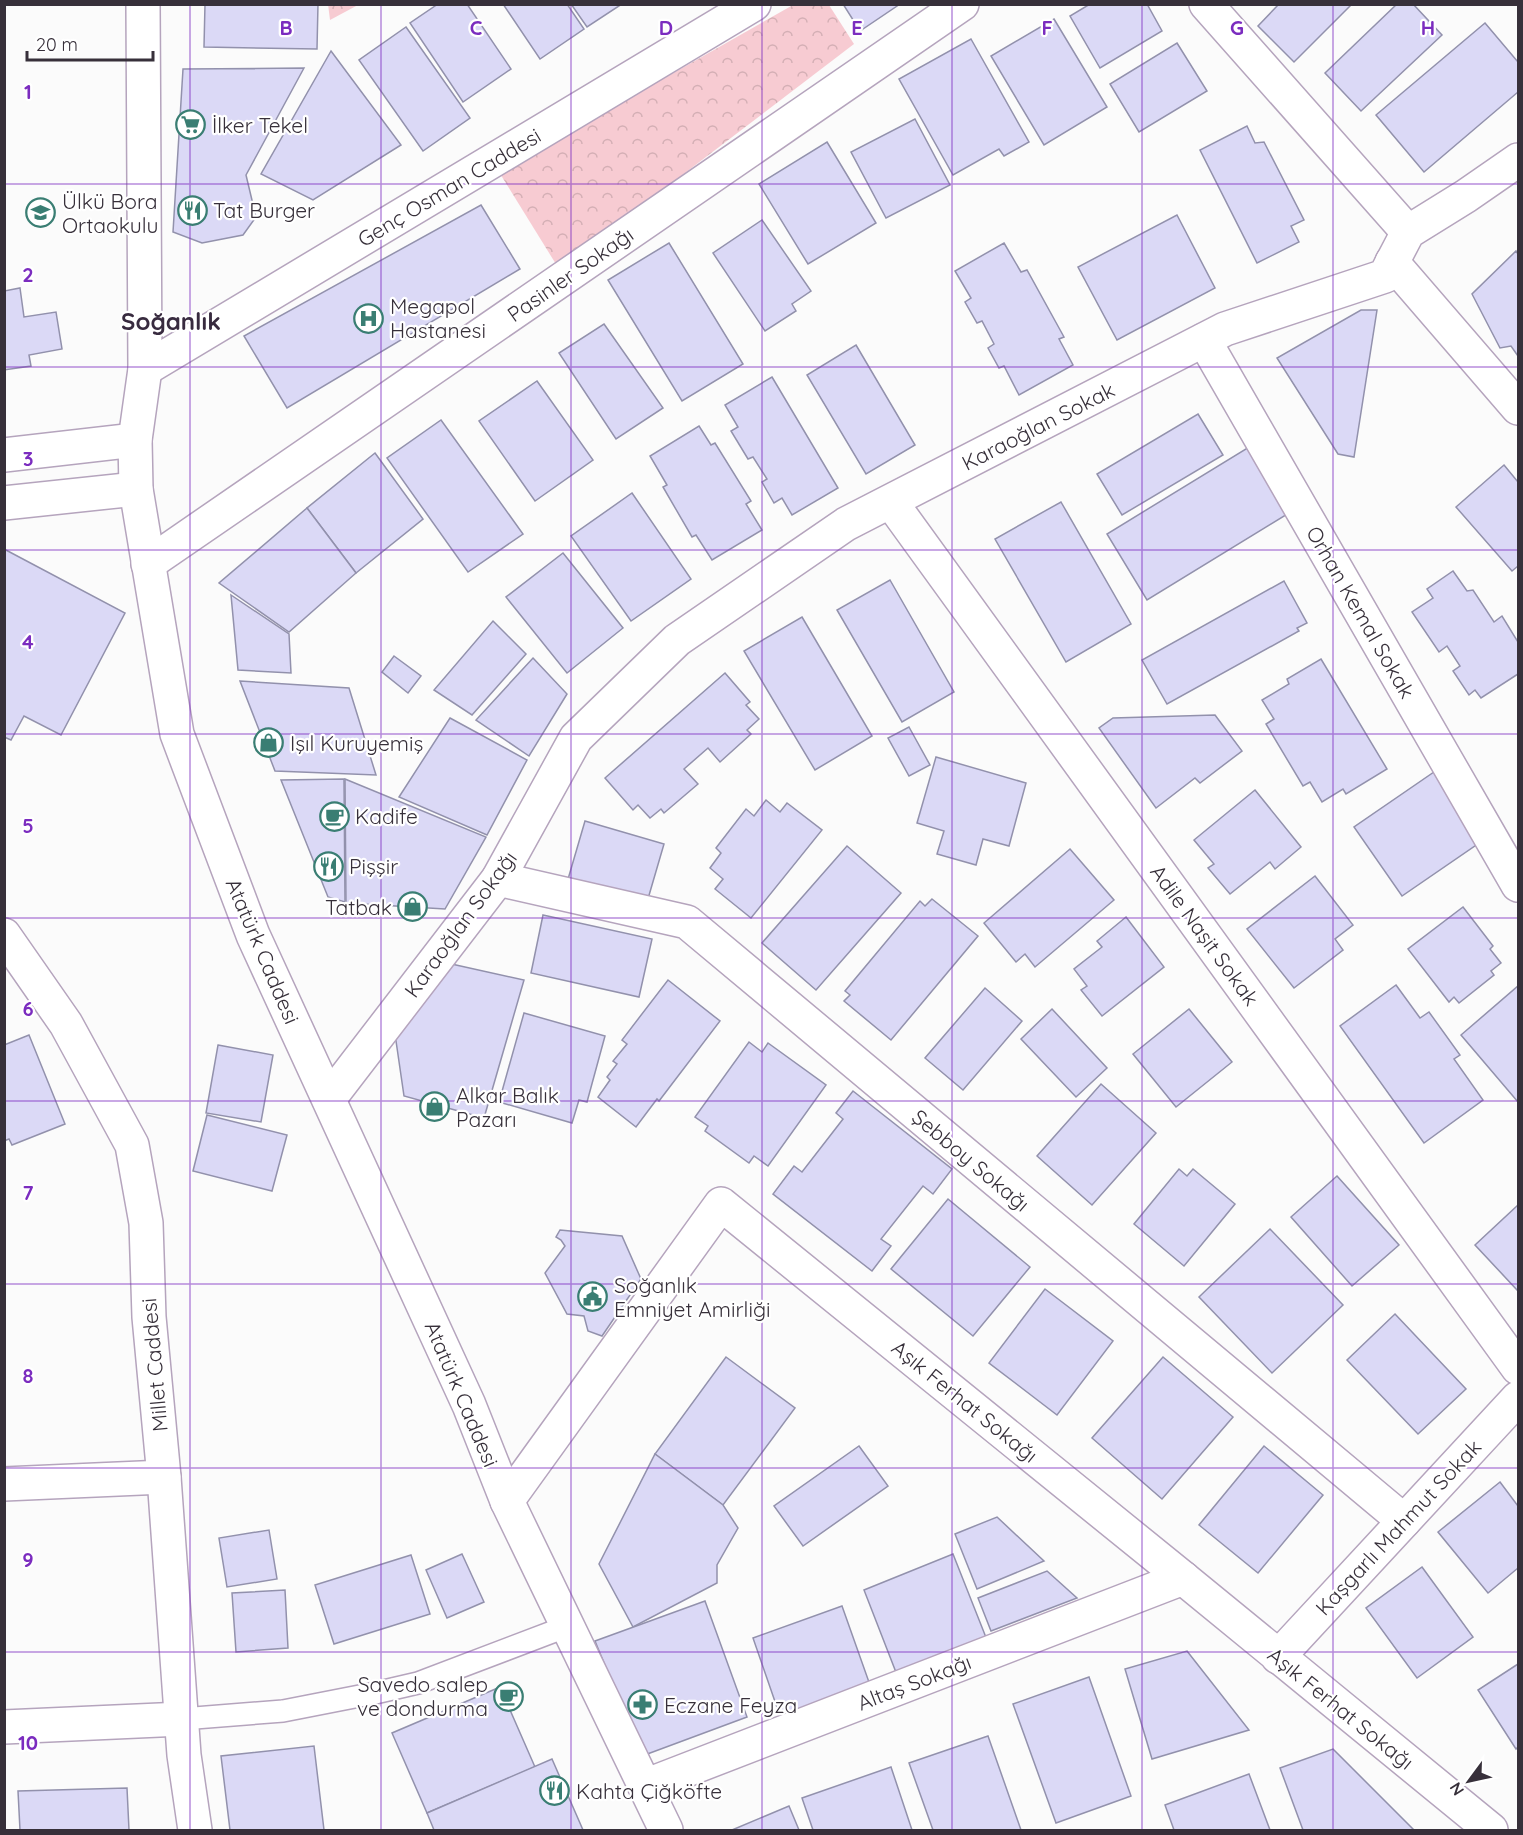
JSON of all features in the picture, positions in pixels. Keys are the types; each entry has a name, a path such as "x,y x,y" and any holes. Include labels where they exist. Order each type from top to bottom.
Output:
{"street":[{"name":"Atatürk Caddesi","path":"143,4 145,369 135,440 136,489 177,734 253,935 470,1405 507,1501 666,1830"},
{"name":"Genç Osman Caddesi","path":"145,369 754,4"},
{"name":"Pasinler Sokağı","path":"148,564 962,4"},
{"path":"1206,4 1408,232 1518,160"},
{"name":"Karaoğlan Sokak","path":"576,738 677,640 846,524 1225,329 1385,276 1408,232"},
{"path":"1392,262 1518,408"},
{"name":"Orhan Kemal Sokak","path":"1204,340 1518,885"},
{"path":"4,455 135,440"},
{"path":"4,503 136,489"},
{"name":"Adile Naşit Sokak","path":"891,502 1518,1368"},
{"name":"Karaoğlan Sokağı","path":"329,1099 498,879 576,738"},
{"name":"Şebboy Sokağı","path":"498,879 687,922 1404,1521"},
{"name":"Millet Caddesi","path":"4,935 66,1024 132,1145 146,1223 149,1317 164,1477 184,1755 195,1830"},
{"name":"Aşık Ferhat Sokağı","path":"507,1501 721,1203 1491,1830"},
{"name":"Kaşgarlı Mahmut Sokak","path":"1278,1657 1518,1398"},
{"path":"4,1484 164,1477"},
{"name":"Altaş Sokağı","path":"645,1786 1183,1578"},
{"path":"4,1727 182,1719"}],"lane":[{"path":"182,1719 283,1711 418,1683 568,1626"}],"green space":[{"path":"328,4 358,4 358,5 330,20"},
{"path":"793,5 829,5 854,44 559,269 499,172"}],"building":[{"path":"205,4 318,4 317,49 204,47"},
{"path":"438,4 467,4 511,69 463,102 410,23"},
{"path":"503,4 567,4 584,29 540,59"},
{"path":"571,4 622,4 587,27"},
{"path":"843,4 900,4 860,31"},
{"path":"1090,4 1147,4 1162,31 1100,68 1070,16"},
{"path":"1279,4 1352,4 1294,62 1258,26"},
{"path":"1397,4 1413,4 1442,35 1361,111 1325,73"},
{"path":"1054,19 1107,107 1044,145 991,56"},
{"path":"1485,23 1518,62 1518,92 1424,172 1376,115"},
{"path":"406,27 470,118 423,151 359,60"},
{"path":"971,39 1029,142 1004,156 999,149 953,175 899,79"},
{"path":"1177,43 1207,91 1139,132 1110,84"},
{"path":"331,51 401,145 313,200 261,174"},
{"path":"304,68 246,175 256,217 243,235 202,243 173,232 183,69"},
{"path":"915,119 950,185 886,218 851,152"},
{"path":"1247,126 1255,143 1264,142 1304,220 1291,226 1299,242 1257,263 1200,150"},
{"path":"827,142 876,223 808,264 759,184"},
{"path":"481,205 520,269 287,408 244,336"},
{"path":"1177,215 1215,288 1117,340 1078,267"},
{"path":"762,220 811,291 792,304 796,311 765,331 713,253"},
{"path":"669,243 743,364 682,401 608,280"},
{"path":"1004,243 1021,272 1027,270 1064,337 1059,339 1073,365 1019,395 1004,366 999,368 988,348 994,344 982,321 977,323 965,302 971,298 955,271"},
{"path":"1516,251 1518,254 1518,356 1511,346 1500,348 1472,294"},
{"path":"20,288 24,317 56,312 62,349 29,355 31,366 4,370 4,291"},
{"path":"1361,310 1377,310 1354,457 1338,454 1277,358"},
{"path":"604,324 663,408 616,439 559,353"},
{"path":"856,345 915,445 866,474 807,375"},
{"path":"772,377 838,488 792,515 782,498 774,503 762,482 767,479 753,457 748,459 731,431 738,427 725,405"},
{"path":"537,381 593,460 535,501 479,421"},
{"path":"1198,414 1223,455 1122,515 1097,474"},
{"path":"441,420 523,534 468,572 387,458"},
{"path":"699,426 711,445 715,443 751,501 746,504 762,530 712,560 696,535 692,537 663,487 667,485 650,456"},
{"path":"1254,444 1294,510 1147,600 1107,534"},
{"path":"375,453 423,519 356,573 307,508"},
{"path":"1504,465 1518,482 1518,566 1512,571 1456,507"},
{"path":"632,493 691,579 631,621 571,536"},
{"path":"1061,502 1131,624 1066,662 995,539"},
{"path":"307,508 356,573 289,632 219,583"},
{"path":"4,549 125,613 61,735 24,716 11,740 4,737"},
{"path":"563,553 623,628 567,673 506,597"},
{"path":"1453,571 1467,591 1473,590 1494,622 1502,616 1518,642 1518,674 1481,698 1475,690 1469,695 1453,671 1460,666 1447,646 1439,652 1412,612 1433,598 1427,589"},
{"path":"890,580 954,692 902,722 837,610"},
{"path":"1284,581 1307,623 1297,628 1299,631 1167,704 1142,660"},
{"path":"231,595 289,634 291,673 238,670"},
{"path":"802,617 872,736 815,770 744,651"},
{"path":"493,621 526,654 472,715 434,690"},
{"path":"394,656 421,676 408,693 382,672"},
{"path":"533,658 567,694 529,756 476,720"},
{"path":"1321,659 1387,769 1346,794 1343,789 1322,802 1310,782 1303,786 1266,724 1274,719 1262,700 1289,684 1287,679"},
{"path":"725,673 750,702 746,705 759,719 747,730 751,734 720,762 708,748 684,769 698,784 664,813 661,809 650,818 638,805 633,810 605,778"},
{"path":"240,681 349,688 376,775 275,771"},
{"path":"1215,715 1242,751 1200,783 1195,778 1156,808 1099,728 1113,718"},
{"path":"450,718 527,760 487,835 399,797"},
{"path":"909,727 930,765 909,776 888,738"},
{"path":"936,757 1026,783 1009,846 983,839 976,865 937,854 944,831 917,823"},
{"path":"1434,772 1482,841 1402,896 1354,827"},
{"path":"344,779 345,902 328,897 281,780"},
{"path":"345,779 486,837 445,909 346,903"},
{"path":"1255,790 1301,847 1275,869 1270,862 1230,894 1208,868 1214,864 1194,840"},
{"path":"766,800 780,812 787,803 822,830 751,918 715,889 723,879 710,868 721,853 716,848 746,809 754,816"},
{"path":"585,821 664,844 645,909 566,886"},
{"path":"847,846 901,893 816,990 762,943"},
{"path":"1070,849 1114,900 1035,967 1025,954 1016,962 984,923"},
{"path":"1315,876 1353,925 1335,939 1343,950 1294,988 1247,929"},
{"path":"932,899 978,936 891,1040 844,1001 850,995 845,991 920,901 925,906"},
{"path":"1463,907 1493,946 1490,949 1501,963 1491,971 1494,975 1459,1003 1454,997 1449,1002 1408,949"},
{"path":"543,915 652,939 639,997 531,973"},
{"path":"1126,917 1164,967 1102,1016 1081,990 1087,986 1074,969 1102,947 1097,941"},
{"path":"447,963 524,980 484,1118 404,1096 395,1034"},
{"path":"668,980 720,1021 659,1101 657,1099 636,1127 598,1097 610,1080 607,1077 617,1064 613,1061 627,1044 622,1040"},
{"path":"1396,985 1420,1018 1429,1012 1460,1055 1454,1059 1483,1100 1424,1143 1340,1026"},
{"path":"1518,986 1518,1102 1461,1035"},
{"path":"985,988 1022,1021 963,1090 925,1058"},
{"path":"1052,1009 1107,1068 1076,1097 1021,1039"},
{"path":"1189,1009 1232,1062 1176,1107 1133,1054"},
{"path":"524,1013 605,1036 587,1102 579,1100 572,1123 499,1102"},
{"path":"29,1035 65,1124 12,1145 9,1139 4,1141 4,1045"},
{"path":"749,1042 762,1052 768,1043 826,1085 768,1166 754,1156 749,1163 705,1131 708,1126 695,1117"},
{"path":"218,1045 273,1055 261,1122 206,1113"},
{"path":"1101,1084 1156,1133 1092,1205 1037,1156"},
{"path":"853,1091 952,1169 933,1194 923,1186 881,1239 891,1246 872,1271 773,1194 794,1166 802,1172 843,1119 836,1113"},
{"path":"207,1115 287,1135 272,1191 193,1171"},
{"path":"1179,1169 1187,1176 1193,1169 1235,1204 1184,1266 1134,1224"},
{"path":"1337,1176 1399,1245 1352,1286 1291,1217"},
{"path":"948,1199 1030,1267 973,1336 891,1269"},
{"path":"1518,1205 1518,1291 1475,1245"},
{"path":"1270,1229 1343,1305 1272,1373 1199,1297"},
{"name":"Soğanlık Emniyet Amirliği","path":"560,1230 622,1236 641,1279 602,1336 588,1331 584,1316 567,1314 545,1273 565,1246 556,1237"},
{"path":"1045,1289 1113,1341 1057,1415 989,1363"},
{"path":"1395,1314 1466,1389 1418,1434 1347,1360"},
{"path":"726,1357 795,1408 723,1505 655,1454"},
{"path":"1163,1357 1233,1417 1162,1499 1092,1438"},
{"path":"859,1446 888,1486 803,1546 774,1506"},
{"path":"1264,1446 1323,1495 1258,1573 1199,1525"},
{"path":"655,1454 723,1505 738,1528 717,1565 717,1583 633,1627 599,1564"},
{"path":"1500,1482 1518,1506 1518,1568 1488,1593 1438,1532"},
{"path":"997,1517 1044,1561 977,1589 955,1534"},
{"path":"269,1530 277,1579 227,1587 219,1538"},
{"path":"462,1554 484,1602 447,1618 426,1570"},
{"path":"953,1554 989,1645 899,1680 864,1590"},
{"path":"411,1555 430,1614 334,1644 315,1585"},
{"path":"1422,1567 1473,1637 1417,1678 1366,1608"},
{"path":"1047,1571 1077,1598 991,1631 978,1598"},
{"path":"285,1590 288,1648 236,1652 232,1593"},
{"path":"705,1601 747,1717 642,1756 595,1641"},
{"path":"842,1606 870,1685 780,1716 753,1638"},
{"path":"1187,1651 1249,1730 1152,1759 1125,1669"},
{"path":"1518,1664 1518,1747 1516,1749 1478,1690"},
{"path":"1089,1677 1131,1796 1056,1823 1013,1704"},
{"path":"500,1687 535,1767 427,1813 392,1733"},
{"path":"988,1736 1021,1830 933,1830 909,1763"},
{"path":"314,1746 324,1830 230,1830 221,1756"},
{"path":"1333,1749 1414,1830 1303,1830 1280,1768"},
{"path":"552,1759 583,1830 434,1830 427,1813"},
{"path":"891,1767 912,1830 813,1830 802,1798"},
{"path":"1249,1774 1270,1830 1174,1830 1165,1805"},
{"path":"127,1788 129,1830 20,1830 18,1791"},
{"path":"789,1806 799,1830 732,1830"}],"place":[{"name":"İlker Tekel","path":"191,125"},
{"name":"Tat Burger","path":"192,210"},
{"name":"Ülkü Bora Ortaokulu","path":"41,213"},
{"name":"Megapol Hastanesi","path":"369,318"},
{"name":"Işıl Kuruyemiş","path":"269,743"},
{"name":"Kadife","path":"334,816"},
{"name":"Pişşir","path":"328,866"},
{"name":"Tatbak","path":"413,907"},
{"name":"Alkar Balık Pazarı","path":"435,1107"},
{"name":"Soğanlık Emniyet Amirliği","path":"593,1297"},
{"name":"Savedo salep ve dondurma","path":"509,1696"},
{"name":"Eczane Feyza","path":"643,1705"},
{"name":"Kahta Çiğköfte","path":"555,1791"}],"district":[{"name":"Soğanlık","path":"171,321"}]}
